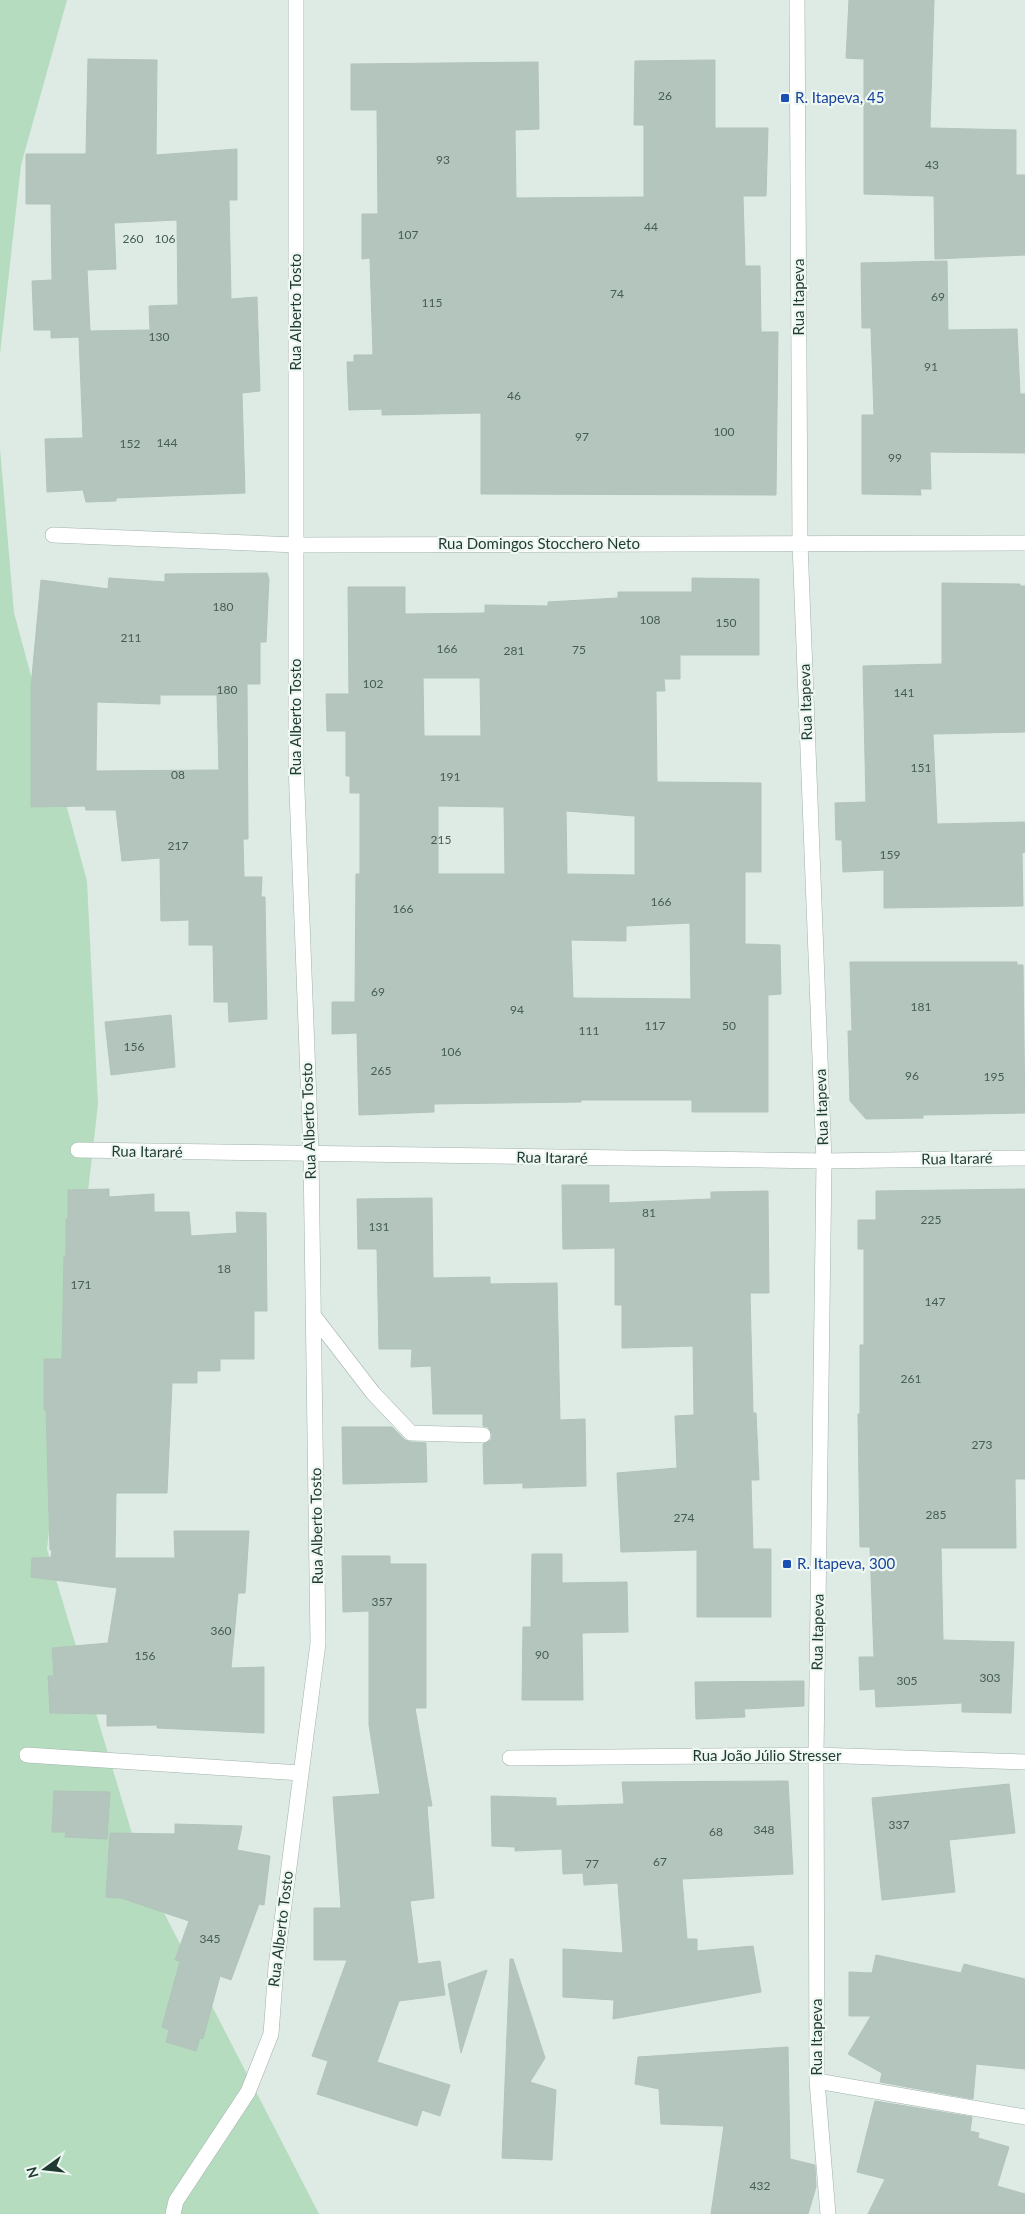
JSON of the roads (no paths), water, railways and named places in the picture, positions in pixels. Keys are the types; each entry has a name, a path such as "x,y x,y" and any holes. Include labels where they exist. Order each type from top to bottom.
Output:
{"street":[{"name":"Rua Alberto Tosto","path":"173,2214 176,2201 248,2092 271,2034 276,1967 318,1643 311,1155 296,764 296,0"},
{"name":"Rua Itapeva","path":"797,0 800,543 824,1161 816,1755 817,2081 828,2214"},
{"name":"Rua Domingos Stocchero Neto","path":"54,535 296,545 1025,543"},
{"name":"Rua Itararé","path":"78,1150 311,1155 824,1161 1025,1158"},
{"path":"313,1314 373,1393 411,1433 484,1435"},
{"path":"27,1754 301,1773"},
{"name":"Rua João Júlio Stresser","path":"510,1758 816,1755 1025,1762"},
{"path":"817,2081 1025,2117"}],"place":[{"name":"R. Itapeva, 45","path":"785,98"},
{"name":"R. Itapeva, 300","path":"787,1564"}]}
